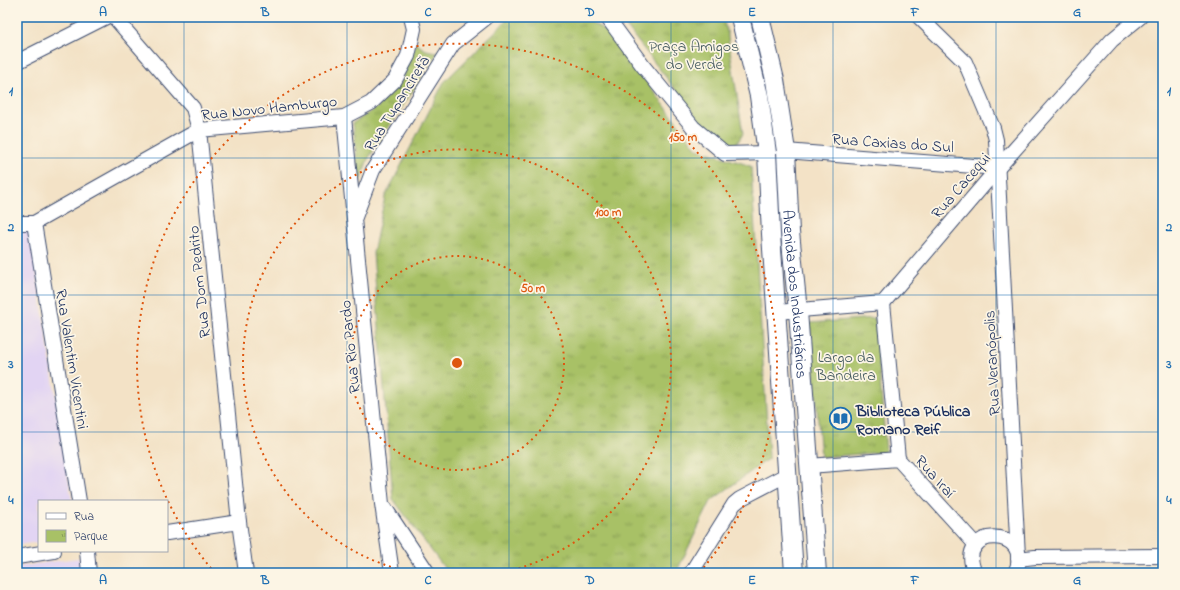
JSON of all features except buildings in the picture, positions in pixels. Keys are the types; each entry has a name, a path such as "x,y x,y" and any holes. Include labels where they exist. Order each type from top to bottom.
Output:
{"street":[{"path":"17,62 106,17"},
{"name":"Rua Dom Pedrito","path":"114,17 193,108 199,130 239,522 246,573"},
{"name":"Rua Novo Hamburgo","path":"17,223 34,222 199,130 344,117 371,103 395,80 408,56 414,29 411,17"},
{"name":"Rua Tupanciretã","path":"354,221 373,170 453,44 487,17"},
{"path":"607,17 693,127 725,154 767,153"},
{"name":"Avenida dos Industriários","path":"740,17 759,96 767,153 771,234 794,573"},
{"name":"Avenida dos Industriários","path":"760,17 775,80 786,151 790,232 798,311 809,466 811,572"},
{"path":"919,17 965,62 993,128 996,140 998,168"},
{"name":"Rua Cacequi","path":"883,303 998,168 1112,40 1140,17"},
{"path":"762,117 780,114"},
{"name":"Rua Rio Pardo","path":"344,117 382,504 392,573"},
{"name":"Rua Caxias do Sul","path":"786,151 998,168"},
{"name":"Rua Veranópolis","path":"998,168 1017,565"},
{"name":"Rua Valentim Vicentini","path":"34,222 79,500"},
{"path":"777,312 883,303 898,459"},
{"name":"Rua Iraí","path":"809,466 898,459 976,545"},
{"path":"691,573 734,504 740,499 788,474"},
{"path":"382,504 428,573"},
{"path":"168,533 239,522"},
{"path":"975,573 971,564 972,554 976,545 983,539 992,536 1002,537 1010,542 1016,549 1017,565 1035,557 1163,556"},
{"path":"17,557 48,552"},
{"path":"87,552 89,573"}],"shaded area":[{"path":"30,230 72,500 38,500 38,542 17,545 17,231"},
{"path":"79,558 81,573 17,573 17,567"}],"green space":[{"path":"510,17 582,17 611,34 697,149 751,166 769,458 711,501 676,573 448,573 393,499 373,253 385,197 444,82"},
{"name":"Praça Amigos do Verde","path":"619,17 722,17 727,31 743,134 735,146 707,130"},
{"path":"416,42 426,50 438,52 368,159 359,184 353,123 378,107 401,82"},
{"name":"Largo da Bandeira","path":"875,318 886,452 821,457 810,323"}],"place":[{"name":"Biblioteca Pública Romano Reif","path":"841,419"}]}
